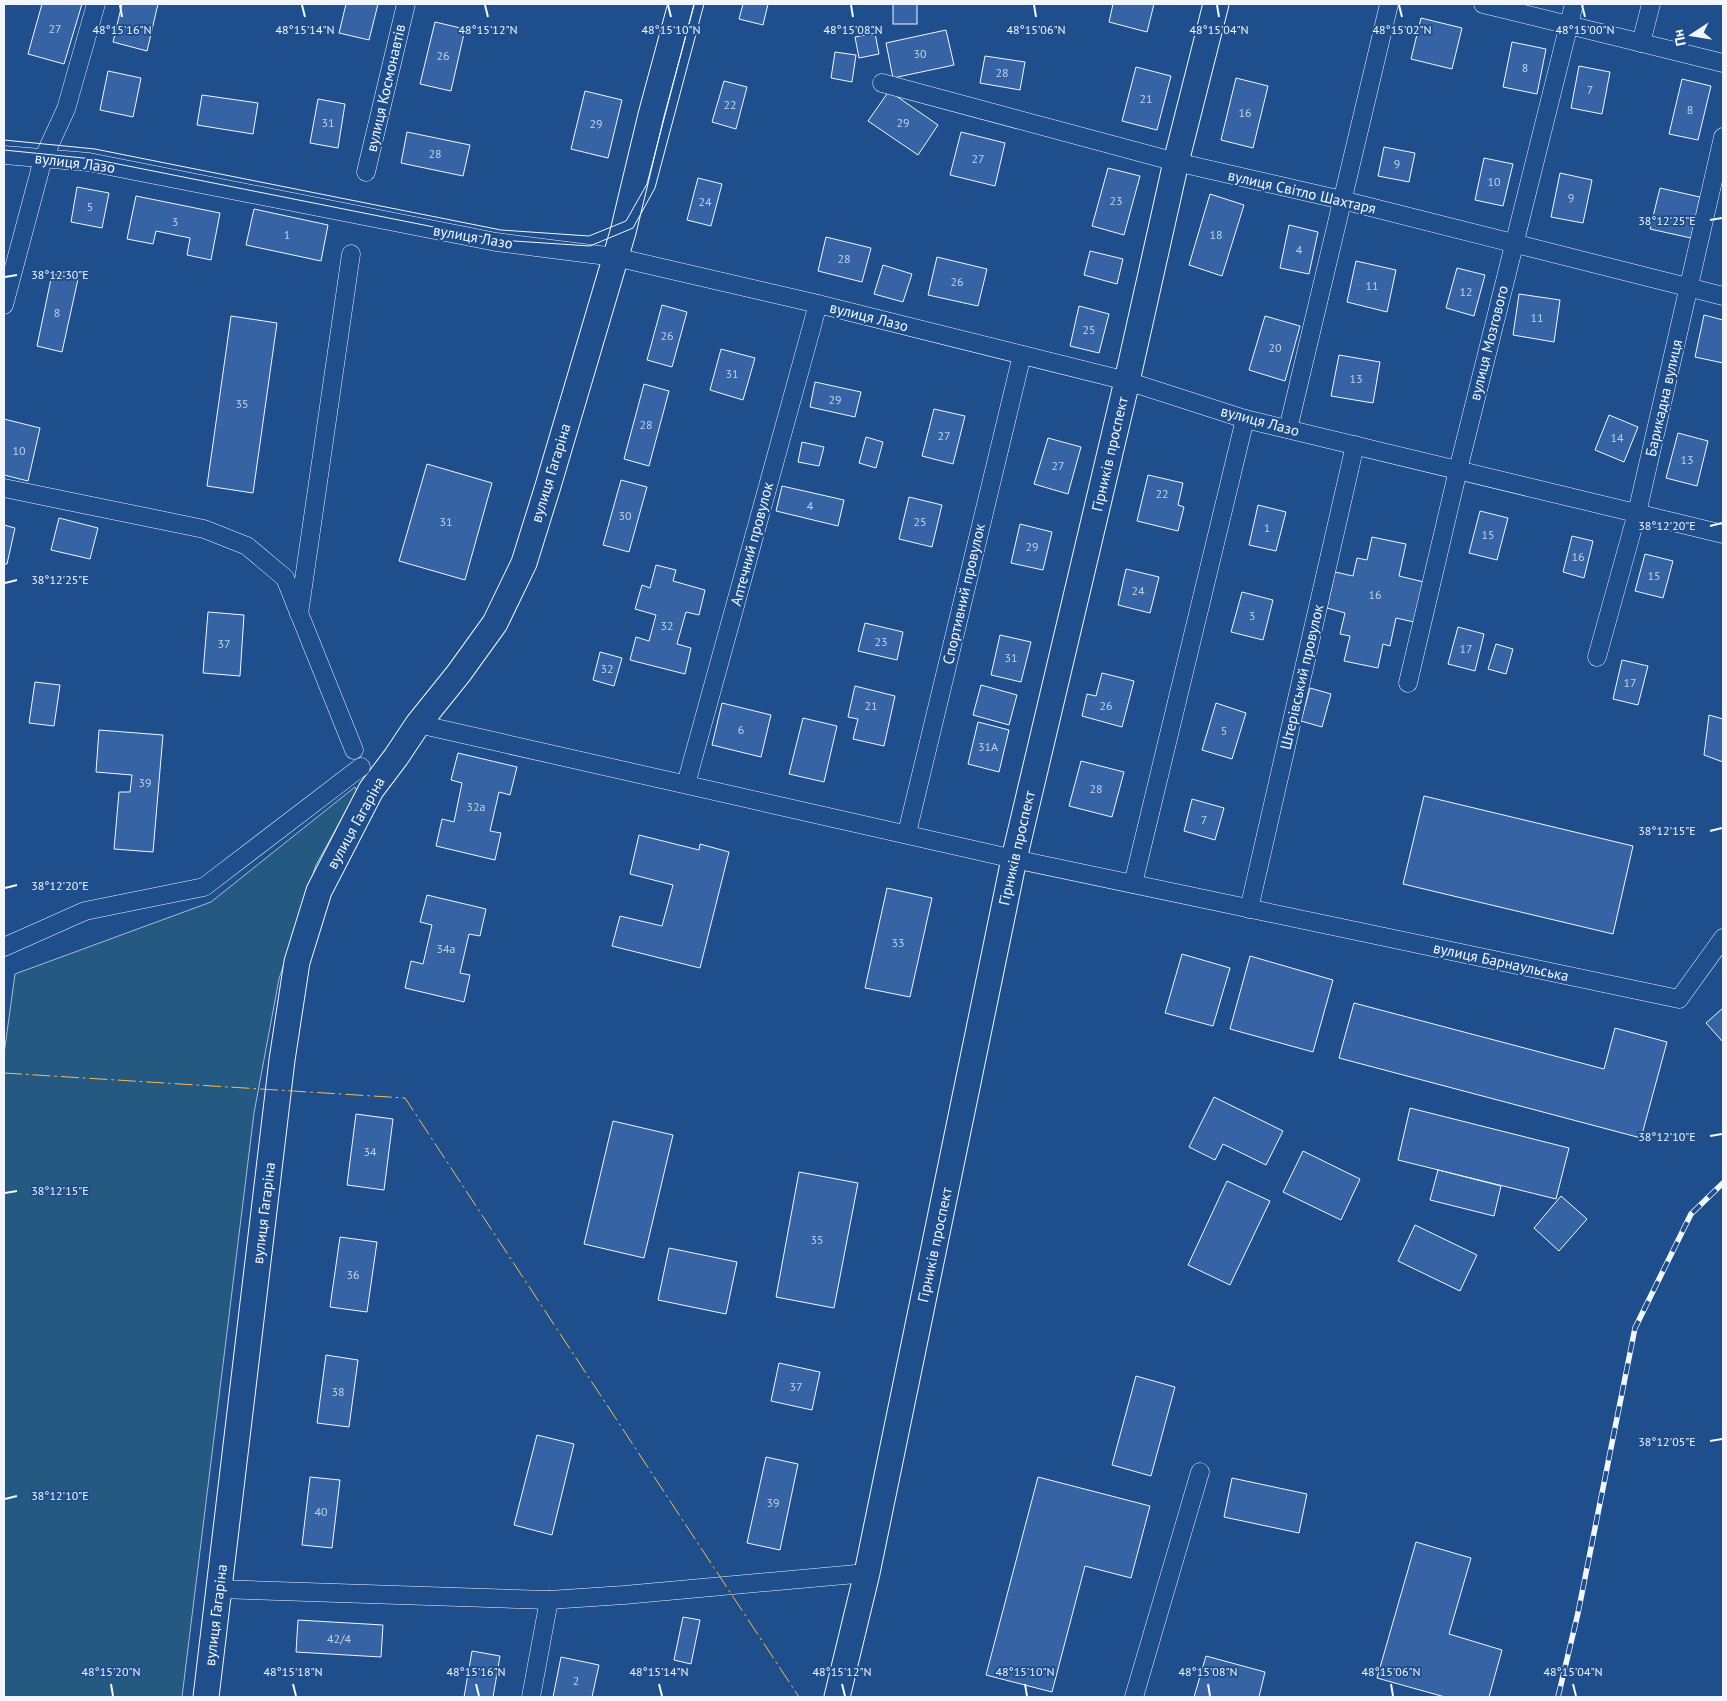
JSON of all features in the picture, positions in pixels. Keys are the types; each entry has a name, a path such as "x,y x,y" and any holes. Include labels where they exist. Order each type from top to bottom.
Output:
{"main road":[{"name":"вулиця Гагаріна","path":"206,1697 282,1060 297,962 319,891 370,790 495,623 524,563 623,232 651,115 681,4"},
{"name":"Гірників проспект","path":"837,1697 867,1573 1014,859 1127,381 1176,162 1216,4"}],"street":[{"path":"4,305 43,160 66,109 96,4"},
{"name":"вулиця Космонавтів","path":"366,172 406,4"},
{"path":"1288,429 1389,4"},
{"path":"1483,4 1723,63"},
{"name":"вулиця Мозгового","path":"1408,683 1458,470 1574,4"},
{"path":"1641,42 1651,4"},
{"name":"вулиця Світло Шахтаря","path":"882,83 1176,162 1342,200 1723,296"},
{"name":"Барикадна вулиця","path":"1596,657 1637,513 1723,137"},
{"name":"вулиця Лазо","path":"4,155 43,160 89,162 496,242 615,257 818,304 1127,381 1245,418 1723,534"},
{"path":"299,614 351,254"},
{"name":"Аптечний провулок","path":"686,784 818,304"},
{"name":"Спортивний провулок","path":"907,833 1022,355"},
{"path":"1133,884 1245,418"},
{"name":"Штерівський провулок","path":"1249,909 1355,445"},
{"path":"4,488 204,529 247,546 285,578 354,750"},
{"path":"418,724 907,833 1014,859 1249,909"},
{"path":"4,947 86,911 204,888 361,767"},
{"name":"вулиця Барнаульська","path":"1249,909 1679,999 1723,938"},
{"path":"1134,1697 1200,1472"},
{"path":"218,1590 549,1600 624,1596 867,1573"},
{"path":"531,1697 549,1600"}],"shaded area":[{"path":"355,787 357,791 316,865 279,979 254,1113 182,1697 4,1697 4,1054 15,974 211,902"}],"building":[{"path":"42,4 82,4 64,64 28,54"},
{"path":"122,4 158,4 147,51 113,42"},
{"path":"346,4 378,4 369,40 339,33"},
{"path":"743,4 768,4 763,25 739,19"},
{"path":"893,4 917,4 917,24 893,24"},
{"path":"1113,4 1154,4 1147,32 1109,22"},
{"path":"1421,18 1462,28 1452,69 1411,59"},
{"path":"435,22 465,29 451,91 420,84"},
{"path":"946,30 954,65 893,78 886,43"},
{"path":"875,33 879,54 859,58 855,37"},
{"path":"1512,42 1546,49 1537,94 1503,87"},
{"path":"835,52 856,55 852,82 831,78"},
{"path":"985,56 1025,62 1020,90 980,83"},
{"path":"1579,66 1610,72 1602,114 1571,108"},
{"path":"1136,67 1171,76 1157,130 1122,121"},
{"path":"108,71 141,78 133,117 100,110"},
{"path":"1236,78 1268,86 1253,148 1221,140"},
{"path":"1682,79 1711,86 1698,140 1669,134"},
{"path":"724,81 747,87 736,129 712,122"},
{"path":"585,91 622,100 608,158 571,149"},
{"path":"889,91 938,125 918,155 868,121"},
{"path":"202,95 258,103 253,134 197,125"},
{"path":"318,99 345,104 338,148 310,143"},
{"path":"407,132 470,145 463,176 401,163"},
{"path":"961,132 1005,143 995,186 950,175"},
{"path":"1384,147 1415,153 1409,182 1378,176"},
{"path":"1484,158 1513,164 1503,206 1475,200"},
{"path":"1108,168 1140,176 1124,235 1092,226"},
{"path":"1560,173 1592,180 1583,223 1551,217"},
{"path":"698,178 722,184 711,226 687,220"},
{"path":"77,187 109,193 102,228 71,222"},
{"path":"1660,188 1700,197 1691,238 1650,229"},
{"path":"1210,194 1244,205 1222,276 1189,265"},
{"path":"136,196 220,213 211,260 187,255 190,238 156,231 153,244 127,239"},
{"path":"254,209 328,225 321,261 246,245"},
{"path":"1289,225 1318,232 1309,274 1280,268"},
{"path":"826,237 871,248 862,282 818,271"},
{"path":"1090,251 1123,259 1117,284 1084,275"},
{"path":"937,257 987,269 978,306 928,295"},
{"path":"1356,261 1396,270 1387,312 1347,302"},
{"path":"883,265 912,274 903,302 874,294"},
{"path":"1457,268 1485,275 1474,316 1446,308"},
{"path":"52,274 78,279 62,352 37,346"},
{"path":"1519,294 1560,300 1554,342 1513,335"},
{"path":"662,305 687,312 672,367 647,360"},
{"path":"1079,306 1109,314 1099,353 1070,346"},
{"path":"1704,315 1723,320 1723,363 1695,357"},
{"path":"231,316 277,323 253,493 207,486"},
{"path":"1265,316 1300,326 1285,381 1249,370"},
{"path":"721,349 755,358 743,400 710,390"},
{"path":"1339,355 1380,362 1373,403 1331,396"},
{"path":"815,382 861,392 855,417 810,407"},
{"path":"644,384 669,391 649,466 624,459"},
{"path":"934,409 965,416 953,464 922,456"},
{"path":"1609,415 1638,427 1624,462 1595,450"},
{"path":"4,419 40,428 28,481 4,475"},
{"path":"1678,433 1708,441 1697,486 1666,478"},
{"path":"866,437 883,442 876,468 859,463"},
{"path":"1048,438 1081,447 1068,494 1034,484"},
{"path":"802,442 824,447 819,466 798,462"},
{"path":"427,464 492,483 465,580 399,561"},
{"path":"1148,475 1183,483 1178,505 1184,507 1178,531 1137,521"},
{"path":"621,480 647,487 629,552 603,545"},
{"path":"782,486 844,500 838,526 776,511"},
{"path":"909,497 942,505 932,547 899,539"},
{"path":"1258,505 1286,512 1276,551 1249,545"},
{"path":"1480,511 1508,518 1497,560 1469,553"},
{"path":"59,518 98,528 90,559 51,550"},
{"path":"1020,524 1052,532 1043,570 1011,563"},
{"path":"4,525 15,528 7,564 4,564"},
{"path":"1572,536 1593,541 1584,578 1563,572"},
{"path":"1372,537 1406,544 1399,576 1424,582 1414,622 1396,618 1390,646 1383,644 1378,668 1344,661 1350,636 1340,634 1345,613 1327,608 1335,572 1353,576 1357,558 1367,560"},
{"path":"1645,554 1673,561 1663,598 1635,591"},
{"path":"656,565 676,570 673,581 705,590 699,615 686,612 677,644 691,648 685,674 630,660 636,637 649,641 656,615 635,609 642,585 650,588"},
{"path":"1126,569 1159,577 1150,613 1118,605"},
{"path":"1242,592 1273,600 1263,640 1231,632"},
{"path":"208,612 244,615 240,676 203,673"},
{"path":"865,623 903,632 897,660 858,651"},
{"path":"1458,627 1484,634 1475,671 1448,664"},
{"path":"1000,635 1031,642 1021,682 991,675"},
{"path":"1496,644 1513,649 1506,674 1488,669"},
{"path":"600,652 622,658 614,686 593,680"},
{"path":"1622,660 1648,666 1638,705 1613,699"},
{"path":"1102,673 1134,681 1122,727 1082,716 1087,694 1096,696"},
{"path":"35,682 60,685 54,726 29,723"},
{"path":"981,685 1017,695 1009,725 973,715"},
{"path":"855,686 895,696 884,746 853,739 858,719 848,717"},
{"path":"1310,688 1331,694 1322,727 1301,721"},
{"path":"722,703 771,715 761,757 712,745"},
{"path":"1216,703 1246,713 1232,759 1202,750"},
{"path":"1709,715 1723,719 1723,762 1704,755"},
{"path":"803,718 837,726 824,782 789,774"},
{"path":"978,722 1009,730 999,772 968,764"},
{"path":"99,730 163,735 153,852 114,849 119,792 130,792 132,775 96,772"},
{"path":"458,753 517,767 510,795 499,792 490,831 501,833 495,860 436,846 442,819 454,822 462,783 451,780"},
{"path":"1081,761 1124,772 1112,817 1069,806"},
{"path":"1424,796 1633,846 1613,934 1403,884"},
{"path":"1192,799 1224,808 1215,840 1184,831"},
{"path":"639,835 699,850 700,844 729,852 700,968 612,946 620,916 662,926 673,885 630,874"},
{"path":"887,888 932,898 910,997 865,988"},
{"path":"427,895 486,909 480,936 469,934 460,973 470,975 464,1002 405,988 411,961 423,964 432,925 420,922"},
{"path":"1182,954 1230,968 1213,1026 1165,1013"},
{"path":"1250,956 1333,980 1313,1052 1230,1029"},
{"path":"1354,1003 1604,1069 1615,1028 1667,1042 1641,1138 1339,1058"},
{"path":"1723,1008 1723,1042 1706,1023"},
{"path":"1214,1097 1283,1131 1266,1165 1223,1144 1215,1160 1189,1147"},
{"path":"1410,1108 1569,1148 1556,1199 1398,1160"},
{"path":"356,1114 393,1119 384,1190 347,1185"},
{"path":"613,1121 673,1135 644,1258 584,1244"},
{"path":"1303,1151 1360,1179 1341,1220 1283,1192"},
{"path":"1438,1170 1501,1186 1494,1216 1430,1200"},
{"path":"799,1172 858,1183 834,1308 776,1297"},
{"path":"1227,1181 1270,1201 1230,1285 1188,1265"},
{"path":"1561,1196 1587,1219 1559,1251 1534,1228"},
{"path":"1415,1225 1477,1255 1460,1291 1398,1261"},
{"path":"340,1237 377,1242 367,1312 330,1307"},
{"path":"669,1248 737,1262 726,1314 658,1300"},
{"path":"326,1355 358,1360 349,1427 317,1423"},
{"path":"779,1363 820,1372 812,1410 771,1401"},
{"path":"1136,1376 1175,1387 1151,1476 1112,1465"},
{"path":"537,1435 574,1444 552,1535 514,1525"},
{"path":"766,1457 798,1464 780,1550 747,1543"},
{"path":"310,1477 340,1480 332,1548 302,1545"},
{"path":"1038,1477 1150,1506 1131,1578 1085,1566 1052,1692 986,1675"},
{"path":"1232,1478 1307,1494 1299,1533 1224,1517"},
{"path":"1416,1542 1471,1558 1449,1634 1502,1650 1489,1697 1445,1697 1377,1678"},
{"path":"683,1617 700,1620 691,1664 674,1660"},
{"path":"298,1620 383,1625 381,1657 296,1652"},
{"path":"472,1651 500,1656 493,1697 464,1697"},
{"path":"1206,1656 1265,1672 1259,1697 1194,1697"},
{"path":"561,1657 599,1665 592,1697 553,1697"}],"tram line":[{"path":"4,140 95,149 501,230 589,236 626,221 647,184 694,4"},
{"path":"4,150 93,159 499,240 590,246 633,228 655,188 704,4"}],"railway":[{"path":"1558,1697 1578,1613 1635,1328 1691,1214 1723,1183"}],"power":[{"path":"4,1073 405,1098 799,1697"}]}
